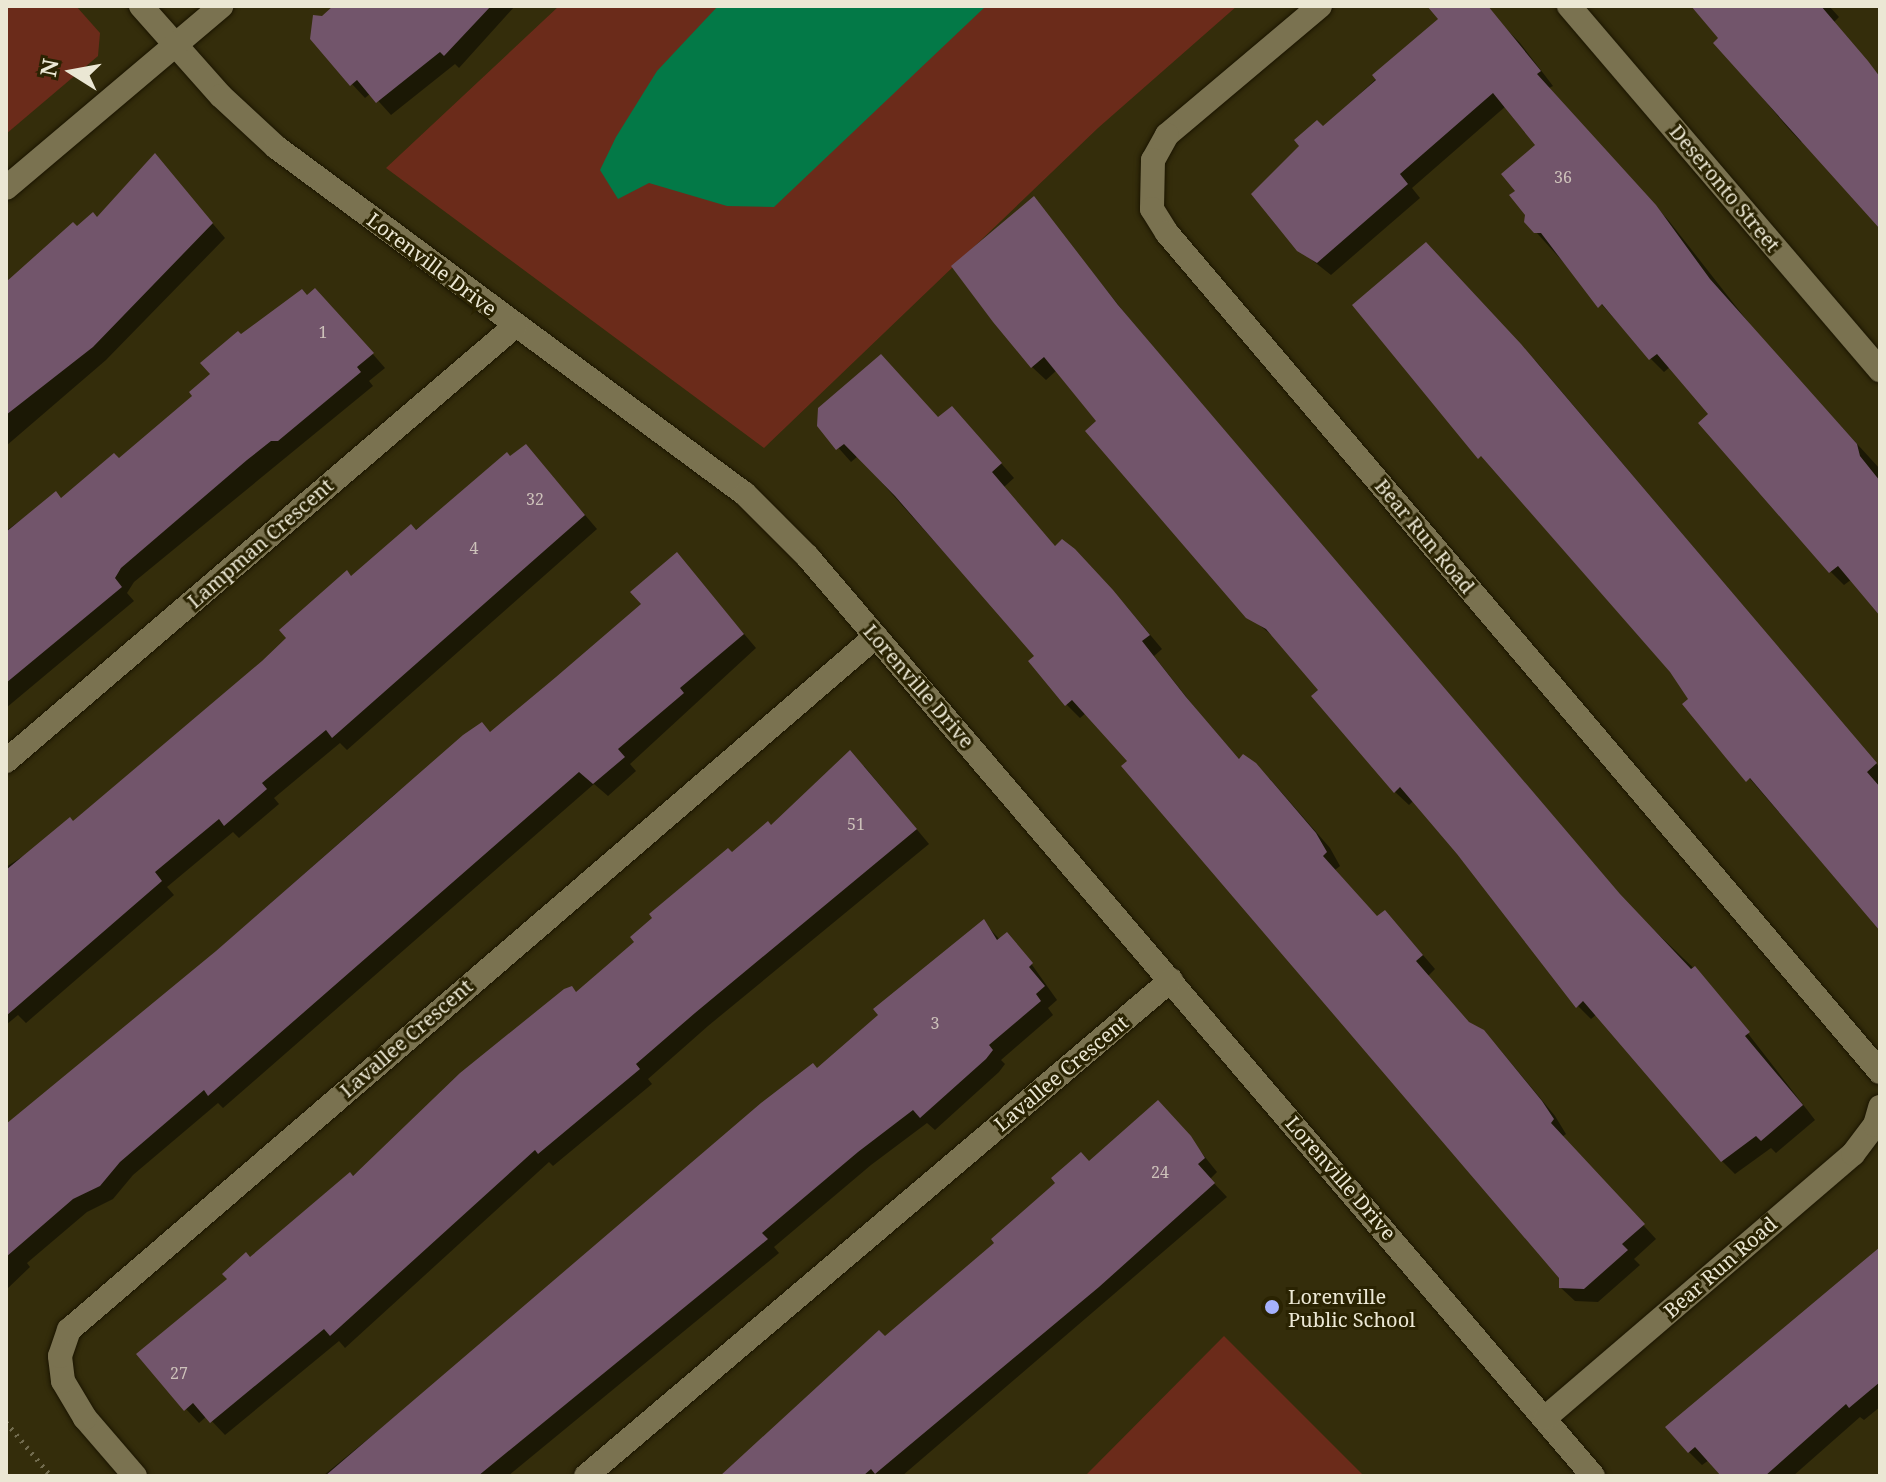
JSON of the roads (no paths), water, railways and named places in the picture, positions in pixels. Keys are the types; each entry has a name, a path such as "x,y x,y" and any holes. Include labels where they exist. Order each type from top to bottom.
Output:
{"street":[{"name":"Lorenville Drive","path":"141,6 276,147 745,494 876,636 1546,1417 1593,1476"},
{"path":"6,188 221,6"},
{"name":"Bear Run Road","path":"1320,6 1167,135 1153,160 1152,209 1167,233 1880,1072"},
{"name":"Deseronto Street","path":"1569,6 1880,370"},
{"name":"Lampman Crescent","path":"6,761 515,326"},
{"name":"Lavallee Crescent","path":"135,1476 85,1418 63,1381 60,1356 69,1330 876,636"},
{"name":"Lavallee Crescent","path":"586,1476 1171,980"},
{"name":"Bear Run Road","path":"1546,1417 1853,1154 1875,1125 1880,1107"}],"place":[{"name":"Lorenville Public School","path":"1272,1307"}]}
